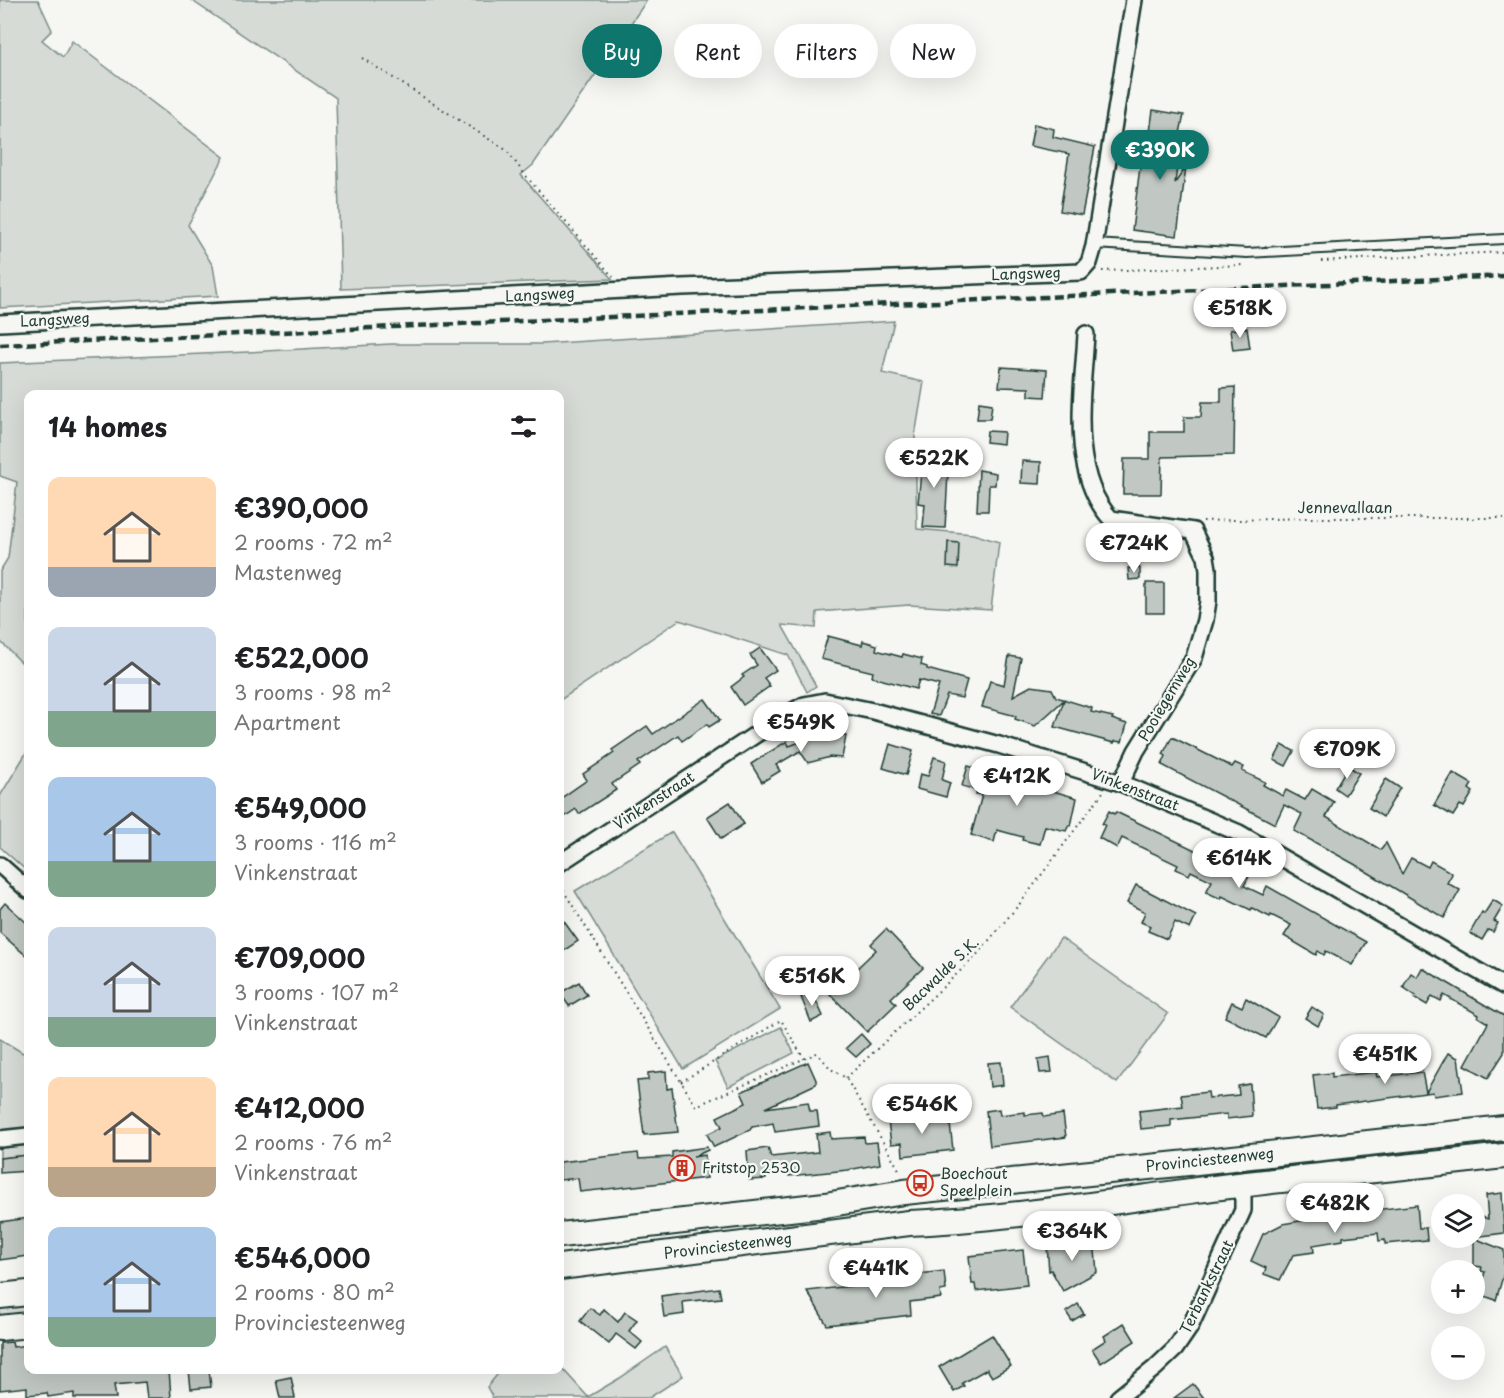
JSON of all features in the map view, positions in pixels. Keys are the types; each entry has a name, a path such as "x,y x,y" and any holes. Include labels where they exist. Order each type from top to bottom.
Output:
{"main road":[{"name":"Provinciesteenweg","path":"564,1235 825,1205 904,1192 1504,1128"},
{"path":"1459,1161 1470,1154 1487,1151 1491,1144 1487,1134 1475,1131"},
{"name":"Provinciesteenweg","path":"564,1266 909,1223 950,1221 1504,1156"},
{"path":"950,1221 931,1215 930,1206 934,1196 960,1186"},
{"path":"0,1296 24,1293"},
{"path":"0,1328 24,1325"}],"street":[{"path":"1094,244 1134,0"},
{"name":"Langsweg","path":"0,323 624,290 1081,272 1089,263 1094,244"},
{"path":"1086,334 1081,442 1088,477 1101,507 1112,519 1119,521 1193,531"},
{"name":"Pooiegemweg","path":"1116,781 1194,658 1208,601 1208,569 1204,550 1193,531"},
{"name":"Vinkenstraat","path":"564,859 784,716 804,705 825,701 873,711 976,739 1116,781 1239,833 1504,986"},
{"path":"0,865 24,886"},
{"path":"0,1139 24,1136"},
{"name":"Terbankstraat","path":"1118,1398 1169,1355 1190,1327 1243,1210 1244,1185"}],"lane":[{"path":"1094,244 1247,253 1504,239"}],"path":[{"path":"362,58 506,150 624,290"},
{"name":"Jennevallaan","path":"1193,531 1195,521 1305,518 1504,518"},
{"name":"Bacwalde S.K.","path":"846,1078 975,957 1023,901 1116,781"},
{"path":"564,890 696,1106 817,1053 831,1069 846,1078 903,1175"},
{"path":"681,1082 781,1020 804,1059"}],"shaded area":[{"path":"0,0 38,0 52,30 42,40 63,57 72,41 224,157 188,225 213,266 218,296 0,308"},
{"path":"191,0 647,0 630,24 582,24 582,78 593,78 533,165 521,175 612,279 341,289 336,98"},
{"path":"894,321 882,373 924,382 915,436 917,529 973,534 999,542 991,610 909,605 817,612 816,628 782,625 816,686 807,692 788,655 679,620 564,697 564,390 24,390 24,665 0,641 0,571 8,558 17,482 0,476 0,363 391,344 542,344"},
{"path":"24,757 24,868 0,847 0,796"},
{"path":"672,832 780,1009 683,1069 575,891"},
{"path":"1061,938 1168,1014 1117,1083 1010,1007"},
{"path":"781,1027 794,1053 728,1087 715,1061"},
{"path":"0,1039 24,1054 24,1131 0,1133"},
{"path":"24,1141 24,1155 0,1158 0,1143"},
{"path":"24,1302 24,1315 0,1318 0,1305"},
{"path":"665,1347 683,1376 649,1398 493,1398 487,1387 498,1374 564,1374 564,1370 588,1397"}],"building":[{"path":"1153,110 1184,115 1180,133 1171,133 1167,158 1178,159 1175,183 1186,167 1177,236 1132,230 1141,159 1151,160 1155,140 1149,139"},
{"path":"1034,124 1054,129 1053,137 1095,147 1082,215 1060,211 1069,154 1030,146"},
{"path":"1247,328 1250,348 1233,350 1230,330"},
{"path":"1001,367 1047,370 1045,397 1029,396 1029,388 999,387"},
{"path":"1235,387 1234,455 1162,457 1161,494 1123,494 1124,459 1150,459 1150,432 1184,432 1184,417 1201,417 1202,402 1221,402 1221,388"},
{"path":"979,402 992,404 990,419 977,419"},
{"path":"987,431 1004,432 1003,444 986,442"},
{"path":"923,452 949,455 945,528 923,527 925,504 918,503"},
{"path":"1022,461 1041,462 1040,484 1021,483"},
{"path":"979,470 996,473 995,485 989,485 988,511 977,511"},
{"path":"948,542 959,543 958,568 947,567"},
{"path":"1128,568 1140,568 1140,579 1129,580"},
{"path":"1146,583 1164,583 1164,613 1146,613"},
{"path":"828,636 862,645 863,641 877,645 876,650 902,657 903,654 922,659 921,665 927,669 967,680 962,698 947,695 939,716 930,714 939,685 919,680 916,689 872,677 873,672 821,659"},
{"path":"760,648 776,670 764,678 770,686 743,705 731,687 744,677 742,675 757,665 750,655"},
{"path":"1009,656 1021,658 1013,696 1031,686 1052,689 1056,697 1092,708 1091,712 1113,717 1112,719 1127,724 1122,742 1115,741 1114,743 1055,727 1064,700 1035,726 1015,719 1016,716 982,707 990,681 1004,685"},
{"path":"705,699 720,720 709,727 707,724 682,741 678,735 638,762 640,765 612,784 616,790 579,814 576,809 564,817 564,796 587,780 583,774 647,726 653,734"},
{"path":"825,733 846,736 842,758 830,757 808,763 800,751 776,765 780,771 762,782 751,764 787,741 789,746"},
{"path":"1172,737 1232,767 1235,763 1244,767 1242,771 1265,782 1263,785 1283,796 1286,790 1305,800 1312,789 1334,802 1326,817 1381,850 1386,843 1402,874 1411,858 1428,867 1431,861 1447,870 1452,874 1447,883 1460,890 1444,918 1294,831 1302,814 1284,805 1275,824 1162,765 1166,756 1163,754"},
{"path":"890,744 913,751 906,775 883,768"},
{"path":"1282,745 1294,751 1286,766 1274,760"},
{"path":"934,757 946,761 942,780 950,783 946,797 917,789 920,774 928,776"},
{"path":"968,766 1077,798 1071,826 1069,825 1066,831 1045,826 1040,844 997,830 994,842 971,835 982,795 976,794 977,790 962,786"},
{"path":"1348,766 1359,773 1345,795 1335,788"},
{"path":"1453,773 1472,784 1469,789 1473,792 1464,807 1460,805 1453,816 1434,805"},
{"path":"1386,779 1400,788 1383,817 1369,808"},
{"path":"730,802 744,824 721,839 707,817"},
{"path":"1109,811 1114,814 1116,812 1249,876 1244,886 1263,895 1267,886 1366,942 1352,965 1326,951 1324,955 1318,951 1316,955 1284,936 1291,925 1271,915 1270,917 1222,896 1221,899 1206,892 1212,881 1191,871 1189,875 1176,869 1178,865 1122,838 1117,848 1099,838 1105,825 1102,824"},
{"path":"1136,885 1196,916 1190,929 1175,922 1167,939 1148,931 1150,926 1141,922 1145,912 1127,903"},
{"path":"1493,900 1503,906 1494,921 1498,923 1493,932 1488,930 1482,940 1470,933 1482,912 1484,914"},
{"path":"5,903 24,920 24,954 0,933 0,909"},
{"path":"564,922 578,941 564,950"},
{"path":"886,929 923,968 891,998 896,1004 867,1032 830,994 876,950 871,944"},
{"path":"1422,968 1504,1016 1504,1053 1488,1078 1465,1065 1488,1023 1478,1017 1479,1015 1444,995 1441,1001 1432,996 1427,1005 1415,998 1416,996 1403,987 1411,973 1417,977"},
{"path":"579,982 587,995 569,1006 564,999 564,991"},
{"path":"812,992 823,1016 811,1022 801,997"},
{"path":"1246,998 1278,1017 1266,1038 1225,1017 1232,1002 1242,1007"},
{"path":"1312,1007 1324,1015 1318,1026 1305,1018"},
{"path":"861,1034 870,1044 856,1057 846,1048"},
{"path":"1448,1053 1458,1058 1463,1092 1434,1096 1433,1092 1317,1109 1313,1075 1332,1073 1332,1077 1376,1072 1377,1077 1422,1072 1426,1092"},
{"path":"1050,1057 1052,1072 1040,1073 1038,1059"},
{"path":"808,1062 816,1084 765,1108 808,1102 810,1111 817,1111 819,1126 775,1132 773,1123 752,1127 714,1147 707,1134 722,1127 717,1117 746,1103 741,1092"},
{"path":"1001,1062 1003,1085 990,1087 988,1063"},
{"path":"666,1071 667,1089 672,1088 678,1132 644,1135 637,1081 648,1080 648,1073"},
{"path":"1250,1084 1252,1116 1227,1119 1227,1114 1171,1120 1171,1126 1141,1129 1139,1111 1183,1106 1181,1095 1208,1092 1209,1098 1239,1095 1238,1086"},
{"path":"999,1109 1000,1115 1025,1112 1025,1115 1043,1113 1044,1117 1063,1114 1066,1137 990,1146 986,1111"},
{"path":"949,1115 953,1150 903,1156 902,1143 891,1144 888,1121"},
{"path":"830,1132 831,1139 864,1137 865,1143 877,1142 880,1164 789,1176 789,1171 765,1173 766,1179 749,1180 747,1151 768,1148 771,1157 818,1152 816,1134"},
{"path":"707,1147 708,1150 693,1157 705,1155 707,1178 580,1192 578,1178 564,1180 564,1162 638,1153 639,1159 672,1157 672,1152"},
{"path":"24,1155 24,1171 0,1173 0,1158"},
{"path":"1502,1193 1504,1233 1485,1236 1485,1218 1488,1219 1486,1195"},
{"path":"1417,1205 1419,1228 1426,1228 1427,1240 1385,1244 1385,1240 1379,1241 1378,1233 1343,1237 1343,1240 1313,1245 1314,1252 1293,1255 1280,1280 1264,1274 1266,1268 1251,1261 1263,1234 1283,1224 1305,1220 1304,1218"},
{"path":"24,1219 24,1257 0,1260 0,1222"},
{"path":"1094,1240 1097,1272 1063,1291 1051,1270 1049,1271 1047,1245"},
{"path":"1485,1242 1504,1250 1504,1273 1496,1300 1485,1296 1485,1260 1474,1260 1474,1248 1485,1248"},
{"path":"1023,1250 1027,1285 976,1291 975,1284 972,1284 969,1256"},
{"path":"944,1271 946,1290 940,1291 941,1298 910,1302 911,1315 827,1325 807,1291 919,1278 919,1274"},
{"path":"719,1288 721,1298 683,1302 684,1314 664,1317 661,1296"},
{"path":"1078,1304 1084,1314 1072,1321 1066,1312"},
{"path":"590,1308 600,1315 604,1309 618,1322 625,1312 637,1320 629,1331 642,1342 636,1349 616,1334 609,1344 580,1321"},
{"path":"1124,1323 1135,1341 1101,1363 1092,1349 1106,1340 1104,1336"},
{"path":"992,1335 1011,1366 992,1377 987,1369 962,1383 964,1386 954,1392 939,1367"},
{"path":"12,1342 13,1347 24,1346 24,1374 169,1374 171,1398 147,1398 145,1382 114,1385 116,1398 74,1398 74,1393 48,1397 47,1393 27,1395 27,1387 0,1390 0,1343"},
{"path":"189,1374 209,1374 211,1387 191,1389"},
{"path":"291,1377 295,1398 280,1398 276,1380"},
{"path":"1193,1384 1204,1398 1174,1398"}],"railway":[{"path":"0,345 1504,276"}],"place":[{"name":"Fritstop 2530","path":"682,1168"},
{"name":"Boechout Speelplein","path":"920,1183"}]}
